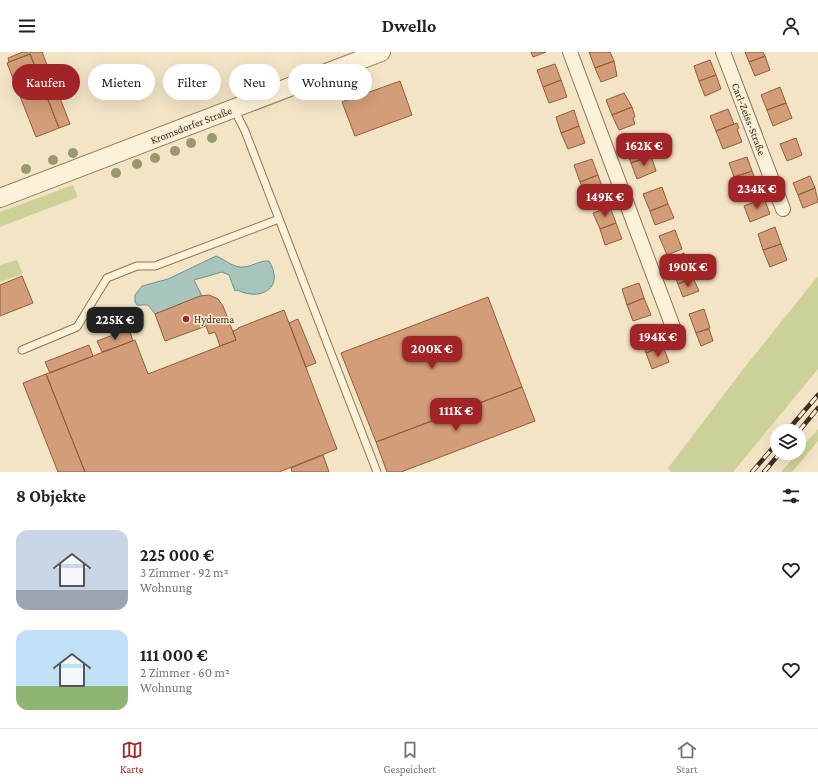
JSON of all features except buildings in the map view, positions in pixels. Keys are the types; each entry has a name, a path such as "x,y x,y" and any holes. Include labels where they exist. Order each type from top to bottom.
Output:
{"street":[{"name":"Kromsdorfer Straße","path":"0,198 381,52"},
{"path":"570,52 674,327"},
{"name":"Carl-Zeiss-Straße","path":"724,52 783,209"}],"lane":[{"path":"234,108 245,131 377,472"},
{"path":"22,350 77,326 107,278 137,266 155,266 279,219"}],"green space":[{"path":"73,185 78,197 0,227 0,212"},
{"path":"17,260 23,274 0,282 0,265"},
{"path":"818,276 818,369 773,424 770,424 770,427 733,472 671,472 668,468 741,372"},
{"path":"818,429 818,441 806,455 806,443"},
{"path":"791,460 802,460 792,472 781,472"}],"water":[{"path":"216,256 240,267 269,261 273,270 274,278 272,285 268,290 262,293 255,294 237,290 235,291 229,275 222,272 194,280 202,296 155,314 148,305 137,305 135,302 135,295 142,286 168,279"}],"railway":[{"path":"793,424 818,395"},
{"path":"805,424 818,408"},
{"path":"752,472 770,451"},
{"path":"764,472 774,460"}],"place":[{"name":"Hydrema","path":"186,319"}]}
